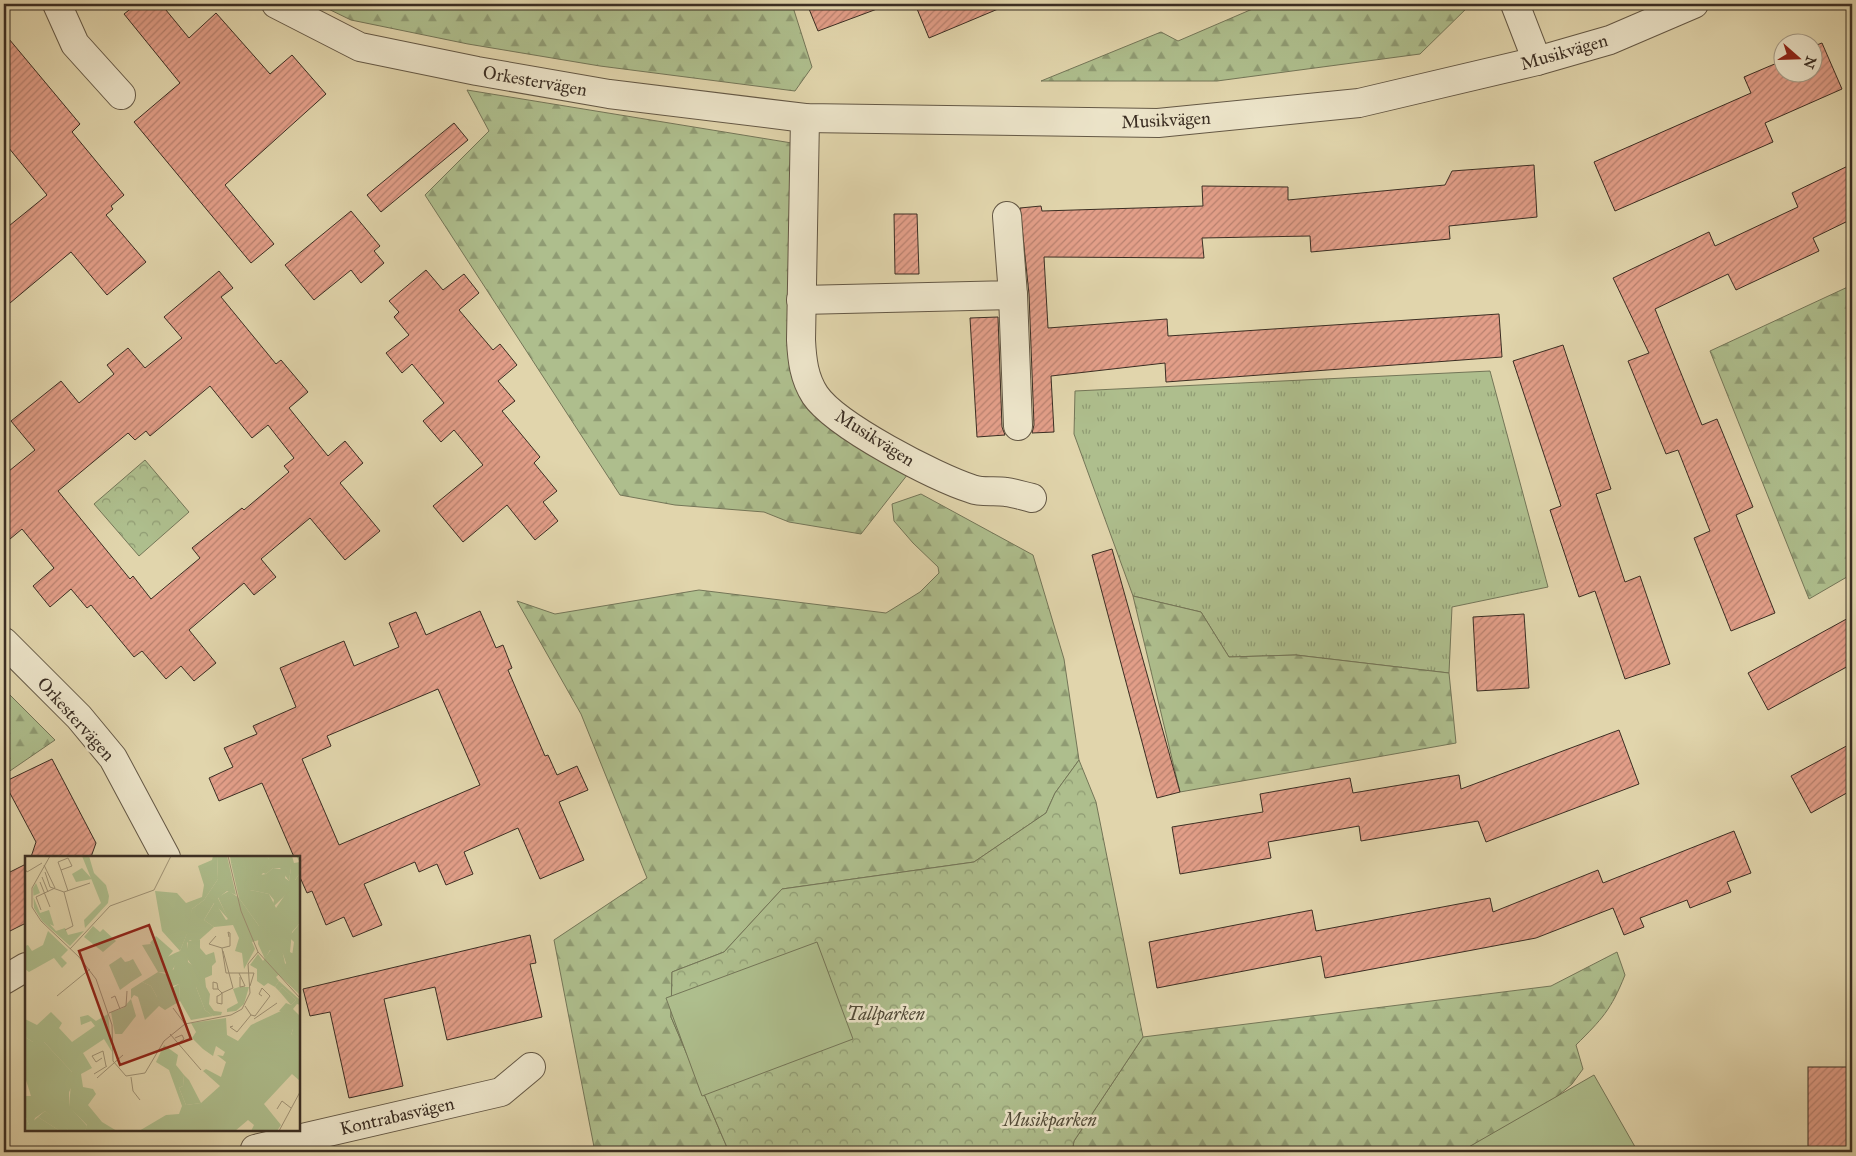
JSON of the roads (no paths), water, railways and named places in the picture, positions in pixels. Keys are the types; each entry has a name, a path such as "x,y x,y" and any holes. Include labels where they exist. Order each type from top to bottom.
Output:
{"street":[{"path":"57,4 75,44 121,95"},
{"name":"Orkestervägen","path":"276,4 360,47 477,71 609,94 805,118"},
{"path":"1515,4 1537,61"},
{"name":"Musikvägen","path":"1032,498 1006,492 973,490 916,465 848,424 824,406 814,394 803,367 801,300 805,118 1158,123 1359,103 1537,61 1610,40 1694,4"},
{"path":"1007,216 1013,295 1018,426"},
{"path":"801,300 1013,295"},
{"name":"Orkestervägen","path":"4,642 78,717 113,758 165,856"},
{"path":"4,980 25,968"},
{"name":"Kontrabasvägen","path":"253,1144 501,1092 531,1067"}],"park label":[{"name":"Tallparken","path":"886,1014"},
{"name":"Musikparken","path":"1050,1120"}]}
